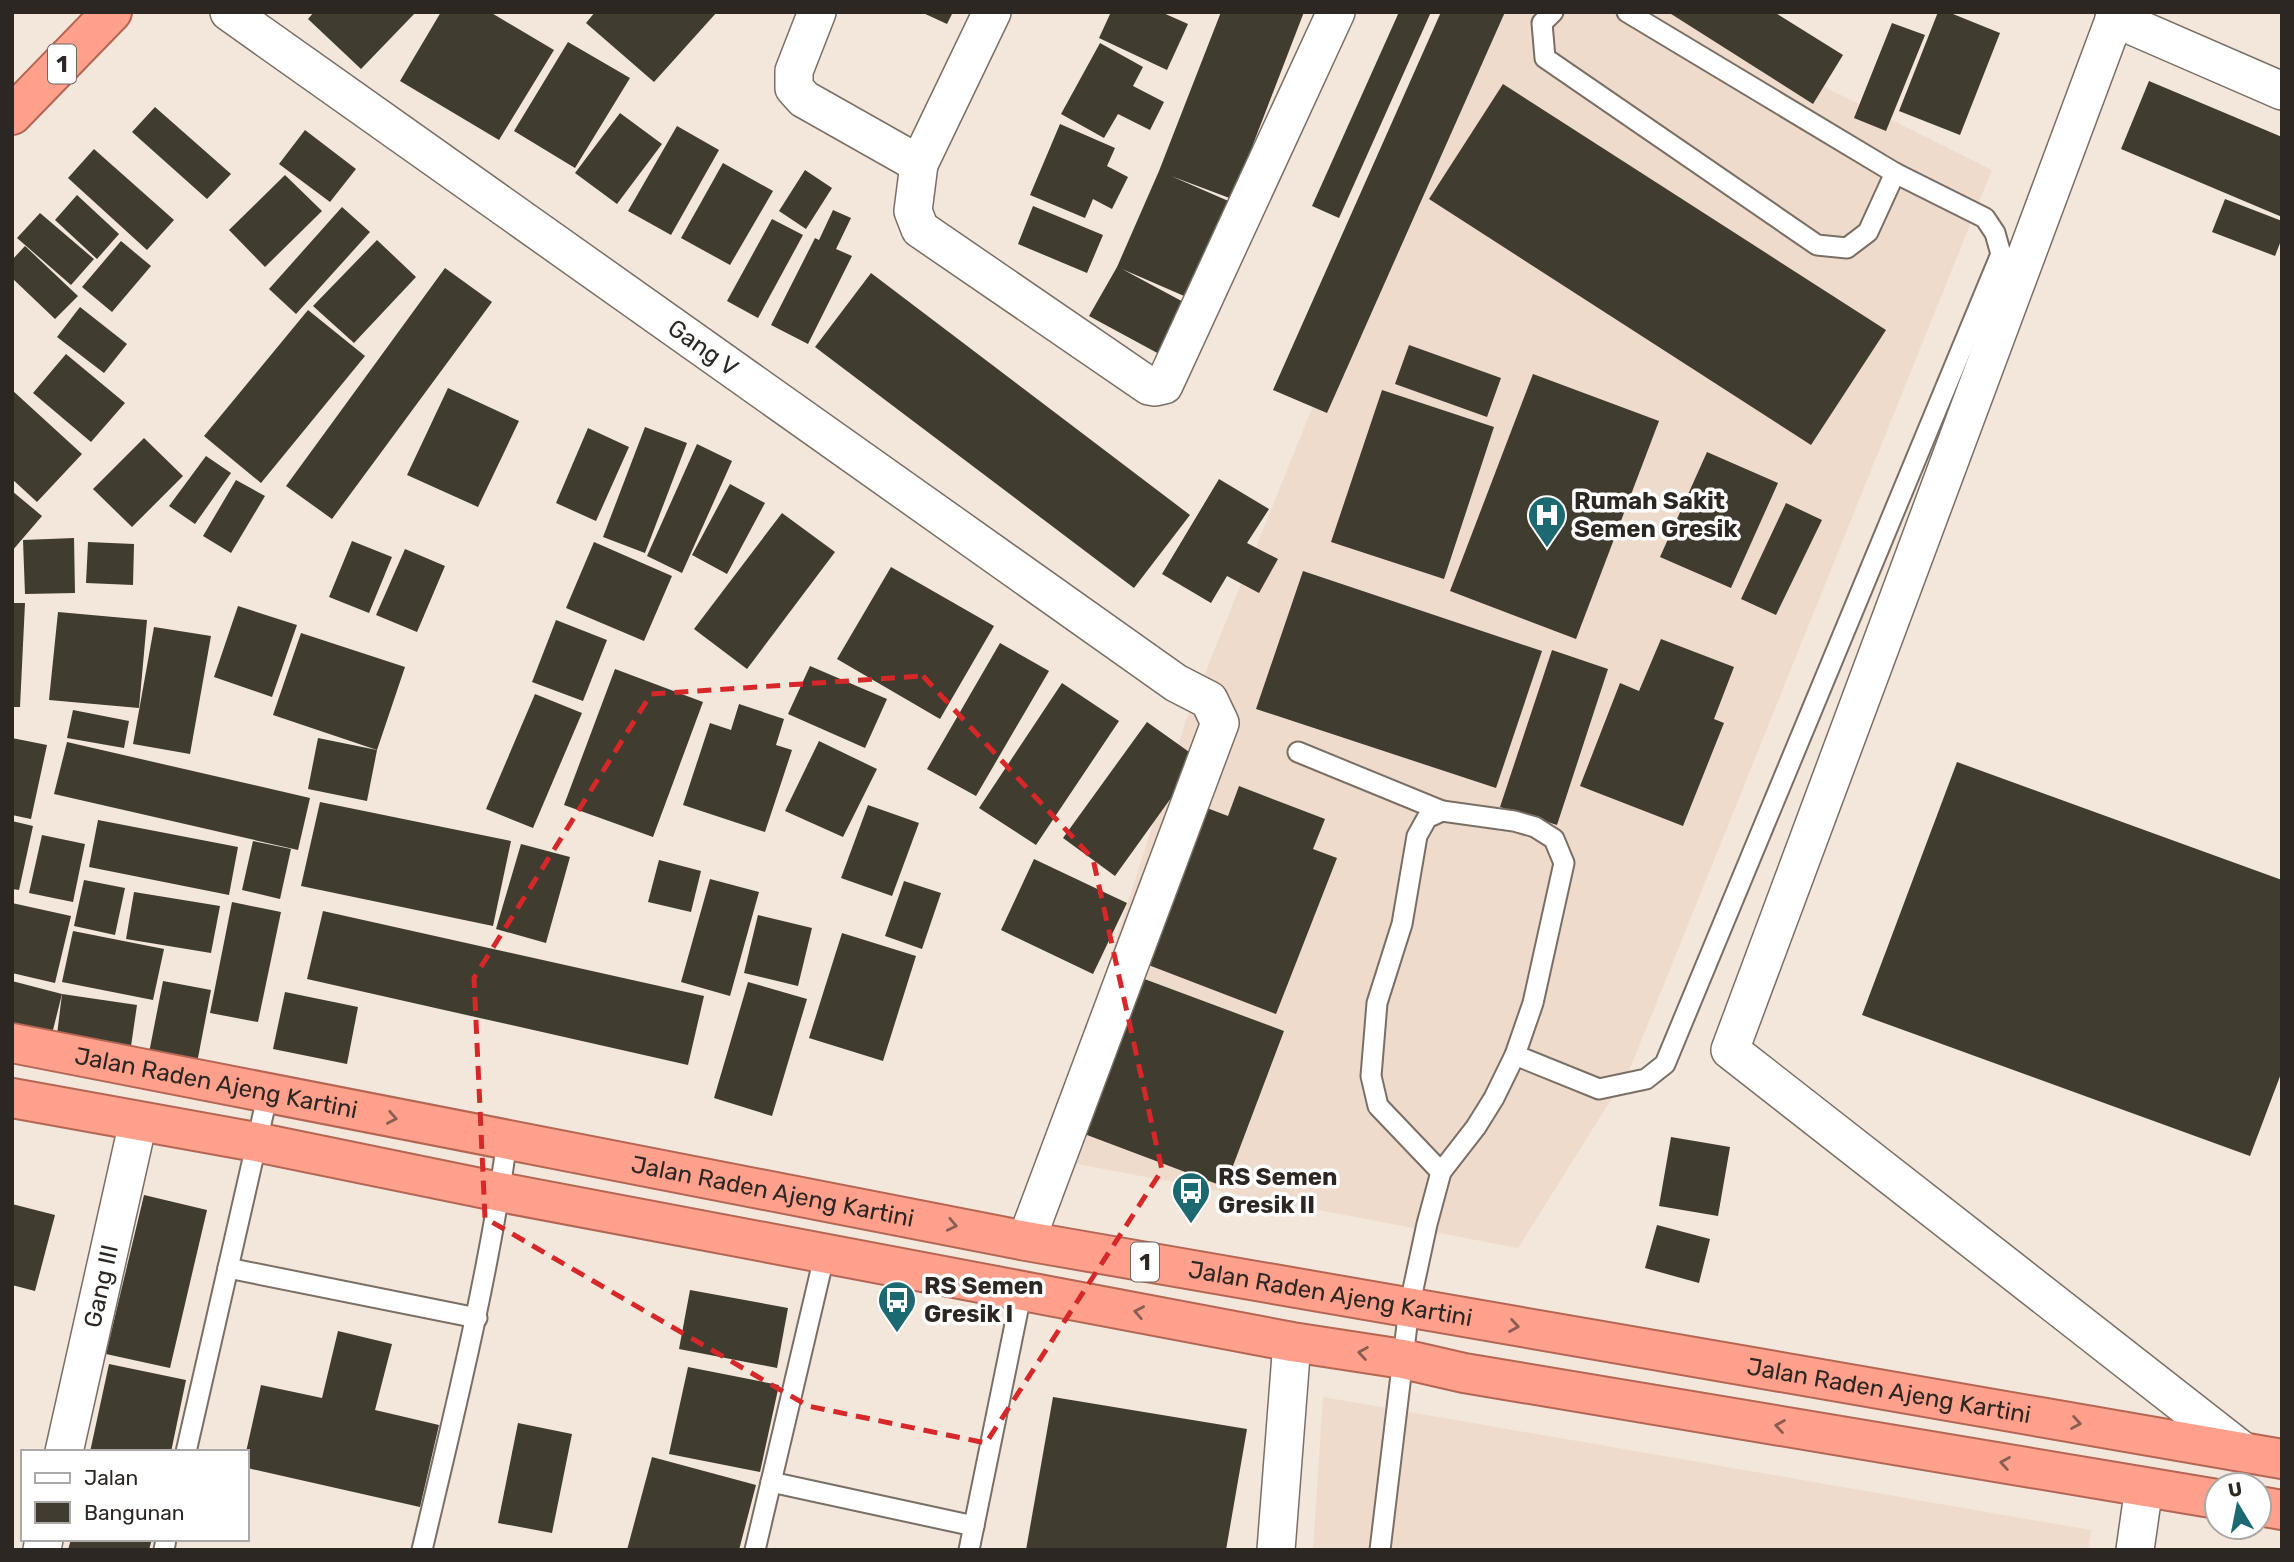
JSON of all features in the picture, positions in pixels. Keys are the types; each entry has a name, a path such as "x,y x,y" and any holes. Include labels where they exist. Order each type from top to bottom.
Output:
{"highway":[{"name":"1","path":"12,115 112,12"},
{"name":"Jalan Raden Ajeng Kartini","path":"12,1043 1026,1241 2282,1459"},
{"name":"Jalan Raden Ajeng Kartini","path":"12,1098 256,1142 500,1192 1292,1342 2203,1497"},
{"path":"766,1242 776,1192"}],"street":[{"name":"Gang V","path":"229,12 1176,683 1209,700 1220,723 1026,1241"},
{"path":"817,12 794,71 794,88 804,99 919,164"},
{"path":"992,12 919,164 913,211 920,229 1149,386 1164,385 1336,12"},
{"path":"2244,1452 1730,1050 2115,15 2282,91"},
{"name":"Gang III","path":"64,1450 138,1122"},
{"path":"1276,1550 1292,1342"},
{"path":"2135,1550 2144,1487"}],"lane":[{"path":"1553,12 1542,23 1545,58 1816,245 1847,248 1868,232 1895,173"},
{"path":"1515,1055 1599,1089 1646,1079 1665,1064 2001,254 1996,233 1985,218 1895,173 1627,12"},
{"path":"1298,752 1442,811 1514,821 1535,827 1554,839 1564,863 1533,1003 1515,1055 1482,1117 1441,1172 1409,1308 1381,1550"},
{"path":"1441,1172 1378,1106 1371,1076 1377,1003 1402,924 1417,836 1427,818 1442,811"},
{"path":"186,1450 268,1094"},
{"path":"422,1550 477,1318 507,1141"},
{"path":"755,1550 825,1253"},
{"path":"228,1268 477,1318"},
{"path":"969,1550 1022,1290"},
{"path":"771,1482 974,1526"}],"highlighted area":[{"path":"923,676 1093,859 1162,1170 986,1443 808,1406 485,1218 474,978 651,694"}],"shaded area":[{"name":"Rumah Sakit Semen Gresik","path":"1485,12 1674,12 1992,170 1629,1071 1518,1248 1046,1158 1187,718 1323,381"},
{"path":"1323,1397 2091,1530 2088,1550 1313,1550"}],"building":[{"path":"314,12 416,12 361,69 308,19"},
{"path":"441,12 490,12 554,50 499,140 400,81"},
{"path":"595,12 717,12 654,82 586,23"},
{"path":"921,12 953,12 947,24"},
{"path":"1111,12 1161,12 1188,24 1167,70 1099,38"},
{"path":"1221,12 1304,12 1232,199 1171,176 1233,203 1191,299 1122,269 1189,305 1161,355 1089,316 1117,267 1159,171"},
{"path":"1399,12 1431,12 1339,218 1312,206"},
{"path":"1441,12 1505,12 1327,413 1273,390"},
{"path":"1668,12 1774,12 1843,55 1813,104"},
{"path":"1938,12 1948,12 2000,33 1960,135 1899,111"},
{"path":"1892,23 1925,35 1886,131 1854,118"},
{"path":"568,42 630,78 575,168 514,131"},
{"path":"1100,43 1143,67 1133,86 1164,102 1150,130 1118,114 1104,138 1061,114"},
{"path":"2149,81 2282,137 2282,217 2121,149"},
{"path":"1503,84 1886,330 1811,445 1429,199"},
{"path":"155,107 231,174 207,199 132,132"},
{"path":"620,113 662,144 617,204 575,173"},
{"path":"1060,124 1115,148 1107,166 1128,177 1112,209 1093,199 1085,218 1030,195"},
{"path":"677,126 719,150 671,235 628,211"},
{"path":"305,130 356,169 330,202 279,164"},
{"path":"94,149 174,220 147,250 68,178"},
{"path":"723,163 773,191 730,265 681,238"},
{"path":"805,170 832,188 806,229 779,211"},
{"path":"285,175 322,211 265,267 229,230"},
{"path":"77,195 119,234 97,259 55,220"},
{"path":"2225,199 2282,221 2282,238 2275,256 2212,232"},
{"path":"1033,206 1103,235 1087,273 1018,244"},
{"path":"342,207 370,232 296,314 269,289"},
{"path":"833,210 851,218 836,249 852,256 808,344 771,325 815,238 819,240"},
{"path":"40,213 94,259 71,285 17,238"},
{"path":"772,219 803,235 758,318 727,301"},
{"path":"377,240 416,277 354,343 313,306"},
{"path":"121,241 151,266 112,312 82,287"},
{"path":"25,246 78,296 55,319 12,278 12,260"},
{"path":"445,268 492,302 332,519 286,486"},
{"path":"871,273 1190,515 1134,588 815,347"},
{"path":"80,307 127,344 104,373 57,337"},
{"path":"308,310 365,356 261,483 204,436"},
{"path":"1409,345 1501,378 1487,417 1395,384"},
{"path":"66,354 125,403 91,442 33,393"},
{"path":"1533,374 1659,421 1576,639 1450,591"},
{"path":"448,388 519,421 478,507 407,475"},
{"path":"12,390 82,454 37,502 12,479"},
{"path":"1382,390 1494,427 1444,579 1331,542"},
{"path":"645,427 687,443 645,553 603,537"},
{"path":"588,428 629,447 596,521 556,503"},
{"path":"144,438 183,476 132,527 93,489"},
{"path":"697,444 732,461 682,573 647,556"},
{"path":"1707,452 1778,483 1731,588 1660,557"},
{"path":"206,456 231,473 195,524 169,506"},
{"path":"1219,479 1269,509 1247,543 1278,559 1259,593 1227,576 1211,603 1162,574"},
{"path":"236,480 265,496 231,553 203,536"},
{"path":"730,484 765,503 727,574 692,555"},
{"path":"12,491 42,516 12,551"},
{"path":"1786,503 1822,520 1776,615 1741,599"},
{"path":"782,513 835,552 747,669 694,629"},
{"path":"74,538 75,593 25,594 23,540"},
{"path":"352,541 392,557 369,613 329,597"},
{"path":"88,542 134,544 133,585 86,583"},
{"path":"594,542 672,576 644,641 566,608"},
{"path":"405,549 445,566 417,632 376,615"},
{"path":"891,567 994,626 940,719 837,659"},
{"path":"1303,571 1542,651 1496,788 1256,709"},
{"path":"12,603 25,603 20,707 12,707"},
{"path":"238,606 297,625 272,697 214,677"},
{"path":"58,612 147,620 139,708 49,700"},
{"path":"556,620 607,640 583,701 532,682"},
{"path":"154,627 211,636 190,754 133,744"},
{"path":"301,633 405,667 377,750 273,715"},
{"path":"1661,639 1734,667 1714,719 1724,723 1683,826 1580,786 1620,683 1639,691"},
{"path":"1000,643 1049,671 976,796 927,769"},
{"path":"1552,650 1608,669 1557,825 1500,807"},
{"path":"810,666 887,699 865,748 788,714"},
{"path":"615,669 703,702 653,837 564,805"},
{"path":"1062,683 1119,721 1036,845 979,808"},
{"path":"535,694 582,713 533,828 486,809"},
{"path":"739,704 784,719 776,745 792,750 765,832 683,805 710,723 731,730"},
{"path":"73,710 129,721 124,748 67,738"},
{"path":"1147,722 1199,759 1115,876 1063,838"},
{"path":"12,738 47,745 31,819 12,815"},
{"path":"318,738 377,750 367,801 308,789"},
{"path":"819,741 877,769 843,837 785,811"},
{"path":"67,742 310,798 298,850 54,794"},
{"path":"1957,762 2282,880 2282,1071 2250,1156 1862,1015"},
{"path":"1239,786 1325,819 1313,849 1337,858 1276,1014 1138,961 1199,805 1228,816"},
{"path":"320,802 511,841 493,926 301,886"},
{"path":"868,805 919,823 892,896 841,878"},
{"path":"98,820 238,847 229,895 89,867"},
{"path":"12,821 33,826 19,890 12,889"},
{"path":"42,835 85,844 73,902 29,893"},
{"path":"253,841 291,849 280,899 242,890"},
{"path":"521,844 570,857 546,943 496,929"},
{"path":"1034,859 1127,903 1093,974 1001,930"},
{"path":"659,860 701,871 691,912 648,902"},
{"path":"710,879 759,892 730,996 681,982"},
{"path":"84,880 125,888 115,935 74,926"},
{"path":"904,881 941,893 922,949 885,936"},
{"path":"134,892 220,906 211,953 126,939"},
{"path":"232,902 281,912 258,1022 210,1013"},
{"path":"12,903 71,916 55,983 12,973"},
{"path":"323,911 704,996 688,1065 307,979"},
{"path":"758,915 812,928 798,986 744,973"},
{"path":"73,931 164,949 153,1000 62,982"},
{"path":"842,933 916,956 883,1061 809,1038"},
{"path":"1139,977 1284,1031 1225,1187 1079,1132"},
{"path":"12,981 62,994 51,1038 12,1028"},
{"path":"163,981 211,990 197,1063 149,1053"},
{"path":"748,982 807,999 772,1116 714,1098"},
{"path":"285,992 358,1007 347,1064 273,1049"},
{"path":"62,994 137,1005 130,1053 56,1043"},
{"path":"1671,1137 1730,1147 1718,1216 1659,1206"},
{"path":"144,1195 207,1210 170,1368 106,1354"},
{"path":"12,1204 55,1215 35,1291 12,1285"},
{"path":"1657,1225 1710,1239 1699,1283 1645,1268"},
{"path":"690,1290 788,1308 777,1368 679,1349"},
{"path":"338,1331 392,1344 375,1410 439,1425 420,1507 248,1468 246,1450 261,1385 322,1398"},
{"path":"109,1364 186,1380 171,1450 90,1450"},
{"path":"688,1367 779,1385 760,1472 669,1454"},
{"path":"1053,1397 1247,1429 1226,1550 1026,1550"},
{"path":"518,1423 572,1434 552,1533 498,1523"},
{"path":"652,1457 756,1485 739,1550 627,1550"},
{"path":"70,1541 151,1541 149,1550 68,1550"}],"place":[{"name":"Rumah Sakit Semen Gresik","path":"1547,549"},
{"name":"RS Semen Gresik II","path":"1191,1225"},
{"name":"RS Semen Gresik I","path":"897,1334"}]}
